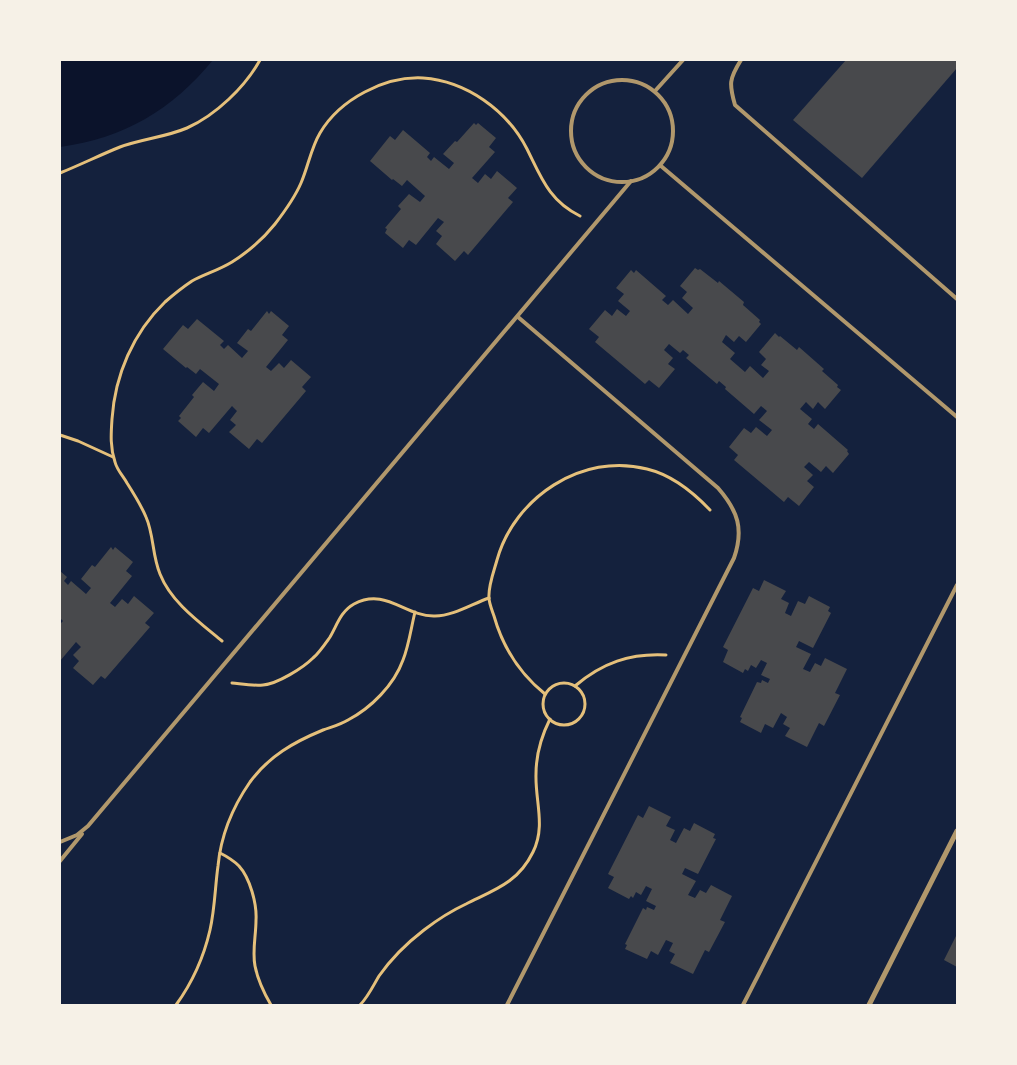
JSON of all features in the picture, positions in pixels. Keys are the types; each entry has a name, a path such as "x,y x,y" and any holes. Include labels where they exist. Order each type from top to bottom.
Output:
{"street":[{"path":"869,1005 957,831"}],"lane":[{"path":"656,91 683,60"},
{"path":"741,60 730,86 735,105 957,299"},
{"path":"626,80 642,83 656,91 666,104 673,119 674,135 670,152 661,166 649,176 618,183 602,179 588,171 578,158 572,144 571,127 575,112 583,98 595,87 610,81 626,80"},
{"path":"661,166 957,417"},
{"path":"60,861 632,181"},
{"path":"507,1005 734,558 740,536 735,512 718,488 518,317"},
{"path":"743,1005 957,585"},
{"path":"60,842 77,836 88,826"}],"path":[{"path":"60,173 120,148 188,128 232,96 260,60"},
{"path":"235,652 183,607 160,574 150,526 141,505 115,465 110,444 117,385 129,352 145,325 165,302 192,282 230,263 255,246 274,225 288,206 301,183 320,132 335,114 352,99 377,86 401,78 424,78 446,82 468,90 490,104 509,123 526,146 543,184 556,200 575,214 596,223"},
{"path":"60,436 78,441 114,457"},
{"path":"545,694 519,668 505,648 489,598 493,573 501,546 511,527 528,505 547,489 570,476 597,468 623,466 647,469 673,480 697,496 716,516"},
{"path":"212,680 265,685 287,676 314,658 330,636 340,617 354,604 373,598 389,600 415,612 434,616 451,614 489,598"},
{"path":"176,1005 198,966 210,931 216,898 220,853 232,811 251,781 270,759 291,744 348,720 373,703 390,683 403,661 415,612"},
{"path":"575,686 589,674 615,661 651,654 683,658"},
{"path":"569,683 575,686 584,696 584,710 580,716 575,721 562,725 550,719 545,714 543,707 545,694 555,684 569,683"},
{"path":"360,1005 394,957 423,930 465,904 502,888 519,873 534,852 540,831 540,808 536,791 536,760 550,719"},
{"path":"220,853 231,858 241,868 254,900 256,919 254,940 255,966 260,987 272,1005"}],"water":[{"path":"60,60 213,60 181,93 145,119 105,137 60,147"}],"building":[{"path":"846,60 957,60 957,68 862,178 793,120"},
{"path":"474,123 476,125 478,123 496,138 489,147 495,152 472,178 478,183 485,174 491,179 497,171 517,188 508,198 513,202 468,255 464,251 455,261 436,244 442,236 436,231 444,222 438,218 416,245 409,240 403,248 385,233 387,229 385,228 401,209 398,206 409,194 420,202 425,196 407,180 402,186 392,180 370,161 390,136 395,140 403,130 430,153 427,157 431,161 434,157 449,169 454,163 443,154"},
{"path":"695,268 700,269 718,283 719,281 744,302 743,305 760,320 761,324 746,342 739,336 734,342 726,335 722,342 735,353 730,359 745,372 750,366 763,378 769,371 761,365 766,359 759,352 775,333 797,350 799,347 824,369 822,371 841,390 825,409 818,402 813,409 806,402 800,409 812,419 808,424 814,429 818,424 848,450 849,454 833,473 826,466 821,472 809,462 804,467 813,475 807,481 814,487 799,506 788,497 784,502 734,460 738,455 729,447 744,428 751,433 756,427 767,436 772,430 759,420 767,411 761,406 754,414 725,389 726,387 719,381 717,384 686,358 689,355 683,350 680,353 669,344 664,350 673,358 668,364 675,369 659,388 649,380 645,384 595,342 599,337 589,329 605,310 612,316 617,309 626,316 630,311 618,301 624,294 616,288 631,270 634,273 636,270 666,296 662,300 668,305 673,300 688,314 693,308 682,298 687,292 680,286"},
{"path":"267,311 269,314 271,311 289,326 282,335 288,340 266,367 271,371 279,363 284,368 291,360 311,377 302,387 306,391 262,443 257,439 249,449 229,432 236,425 230,420 237,411 232,406 209,433 203,428 196,437 178,421 181,418 179,416 203,382 214,391 219,384 200,369 196,374 186,368 163,349 183,325 188,329 197,319 224,341 220,345 224,349 228,345 242,358 248,351 237,343 248,329 251,331"},
{"path":"111,547 113,550 115,547 133,562 126,571 132,576 110,603 115,607 122,599 128,604 134,596 154,613 145,623 150,627 105,679 101,676 93,685 73,668 79,661 73,655 81,647 76,642 60,661 60,624 63,621 60,618 60,571 67,577 64,581 68,585 71,581 86,594 91,588 81,579 92,565 95,567"},
{"path":"764,580 786,591 781,599 789,603 785,613 791,616 798,601 805,604 809,596 830,607 828,611 831,613 813,648 799,641 796,647 811,654 803,669 810,672 815,663 821,666 825,658 847,669 835,693 840,695 824,726 819,723 807,747 785,736 790,728 783,724 787,717 781,713 773,728 765,724 761,733 740,722 742,718 740,717 757,682 761,683 762,680 768,683 770,679 761,675 767,663 761,660 756,668 751,665 748,671 745,669 743,673 723,662 728,650 723,647 753,588 759,591"},
{"path":"649,806 671,817 666,826 675,830 670,840 676,843 684,828 690,831 694,823 715,834 713,838 716,839 698,874 685,868 682,874 696,881 688,895 695,898 700,890 706,893 711,885 732,896 720,920 725,922 709,952 705,950 693,974 670,963 675,954 669,951 673,943 666,940 658,955 651,951 647,959 625,949 627,945 625,944 643,908 646,910 647,907 654,910 656,906 646,901 652,889 646,886 641,895 636,892 633,898 631,896 629,899 608,888 614,877 608,874 638,815 643,818"},
{"path":"957,934 957,967 944,960"}]}
